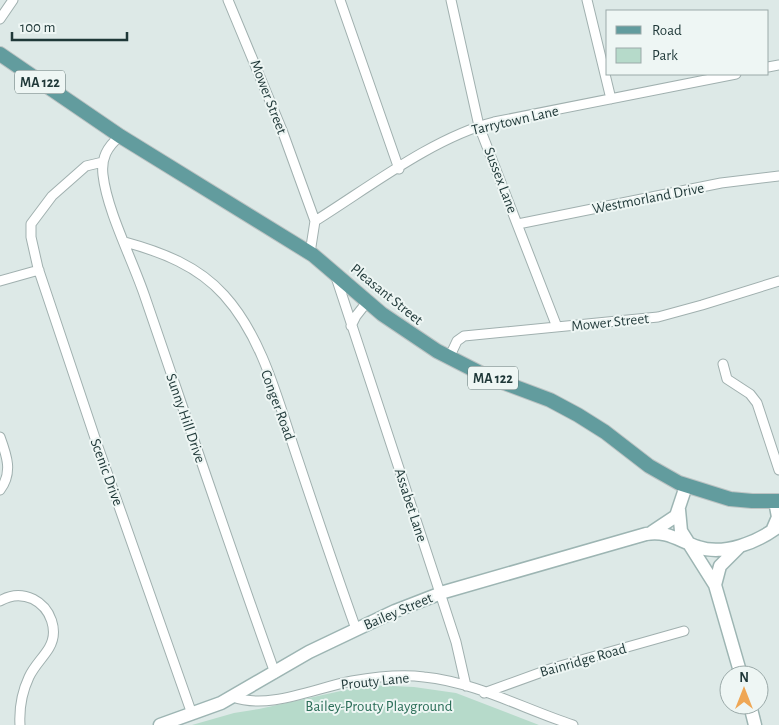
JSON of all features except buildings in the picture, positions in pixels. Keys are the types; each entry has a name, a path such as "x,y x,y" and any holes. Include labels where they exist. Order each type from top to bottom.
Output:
{"main road":[{"name":"Pleasant Street","path":"0,54 120,136 310,253 362,298 418,340 449,358 486,376 550,400 578,414 657,471 686,486 730,499 777,501"}],"street":[{"path":"0,19 14,0"},
{"name":"Mower Street","path":"228,0 282,130 315,221 310,253"},
{"path":"340,0 399,169"},
{"name":"Sussex Lane","path":"451,0 479,126 557,328"},
{"path":"588,0 611,99"},
{"name":"Tarrytown Lane","path":"315,221 446,140 479,126 731,75"},
{"path":"103,162 105,153 120,136"},
{"name":"Scenic Drive","path":"103,162 86,166 66,184 42,208 31,227 39,270 97,444 192,714"},
{"name":"Sunny Hill Drive","path":"103,162 106,192 275,673"},
{"name":"Westmorland Drive","path":"518,224 721,183 779,176"},
{"name":"Conger Road","path":"125,242 151,249 187,264 223,293 250,331 269,377 356,629"},
{"path":"0,281 39,270"},
{"name":"Assabet Lane","path":"334,273 456,642 466,686"},
{"name":"Mower Street","path":"449,358 457,341 464,336 658,317 702,306 779,281"},
{"path":"350,321 356,316 362,298"},
{"path":"723,364 727,380 750,394 757,403 779,470"},
{"path":"0,437 9,466 8,475 0,490"},
{"name":"Bailey Street","path":"160,725 233,697 308,652 440,593 650,534 672,521 679,510 686,486"},
{"path":"715,585 720,566 739,547 776,529 778,518 777,501"},
{"path":"679,510 680,528 715,585 738,665"},
{"name":"Bailey Street","path":"650,534 667,534 700,548 739,547"},
{"path":"0,601 16,596 33,599 46,610 53,626 53,637 49,648 34,668 23,691 20,725"},
{"name":"Bainridge Road","path":"484,693 553,668 684,631"},
{"name":"Prouty Lane","path":"233,697 244,701 264,702 352,681 397,676 424,676 466,686 572,725"}],"green space":[{"name":"Bailey-Prouty Playground","path":"368,685 414,687 456,693 539,725 192,725 234,713"}]}
